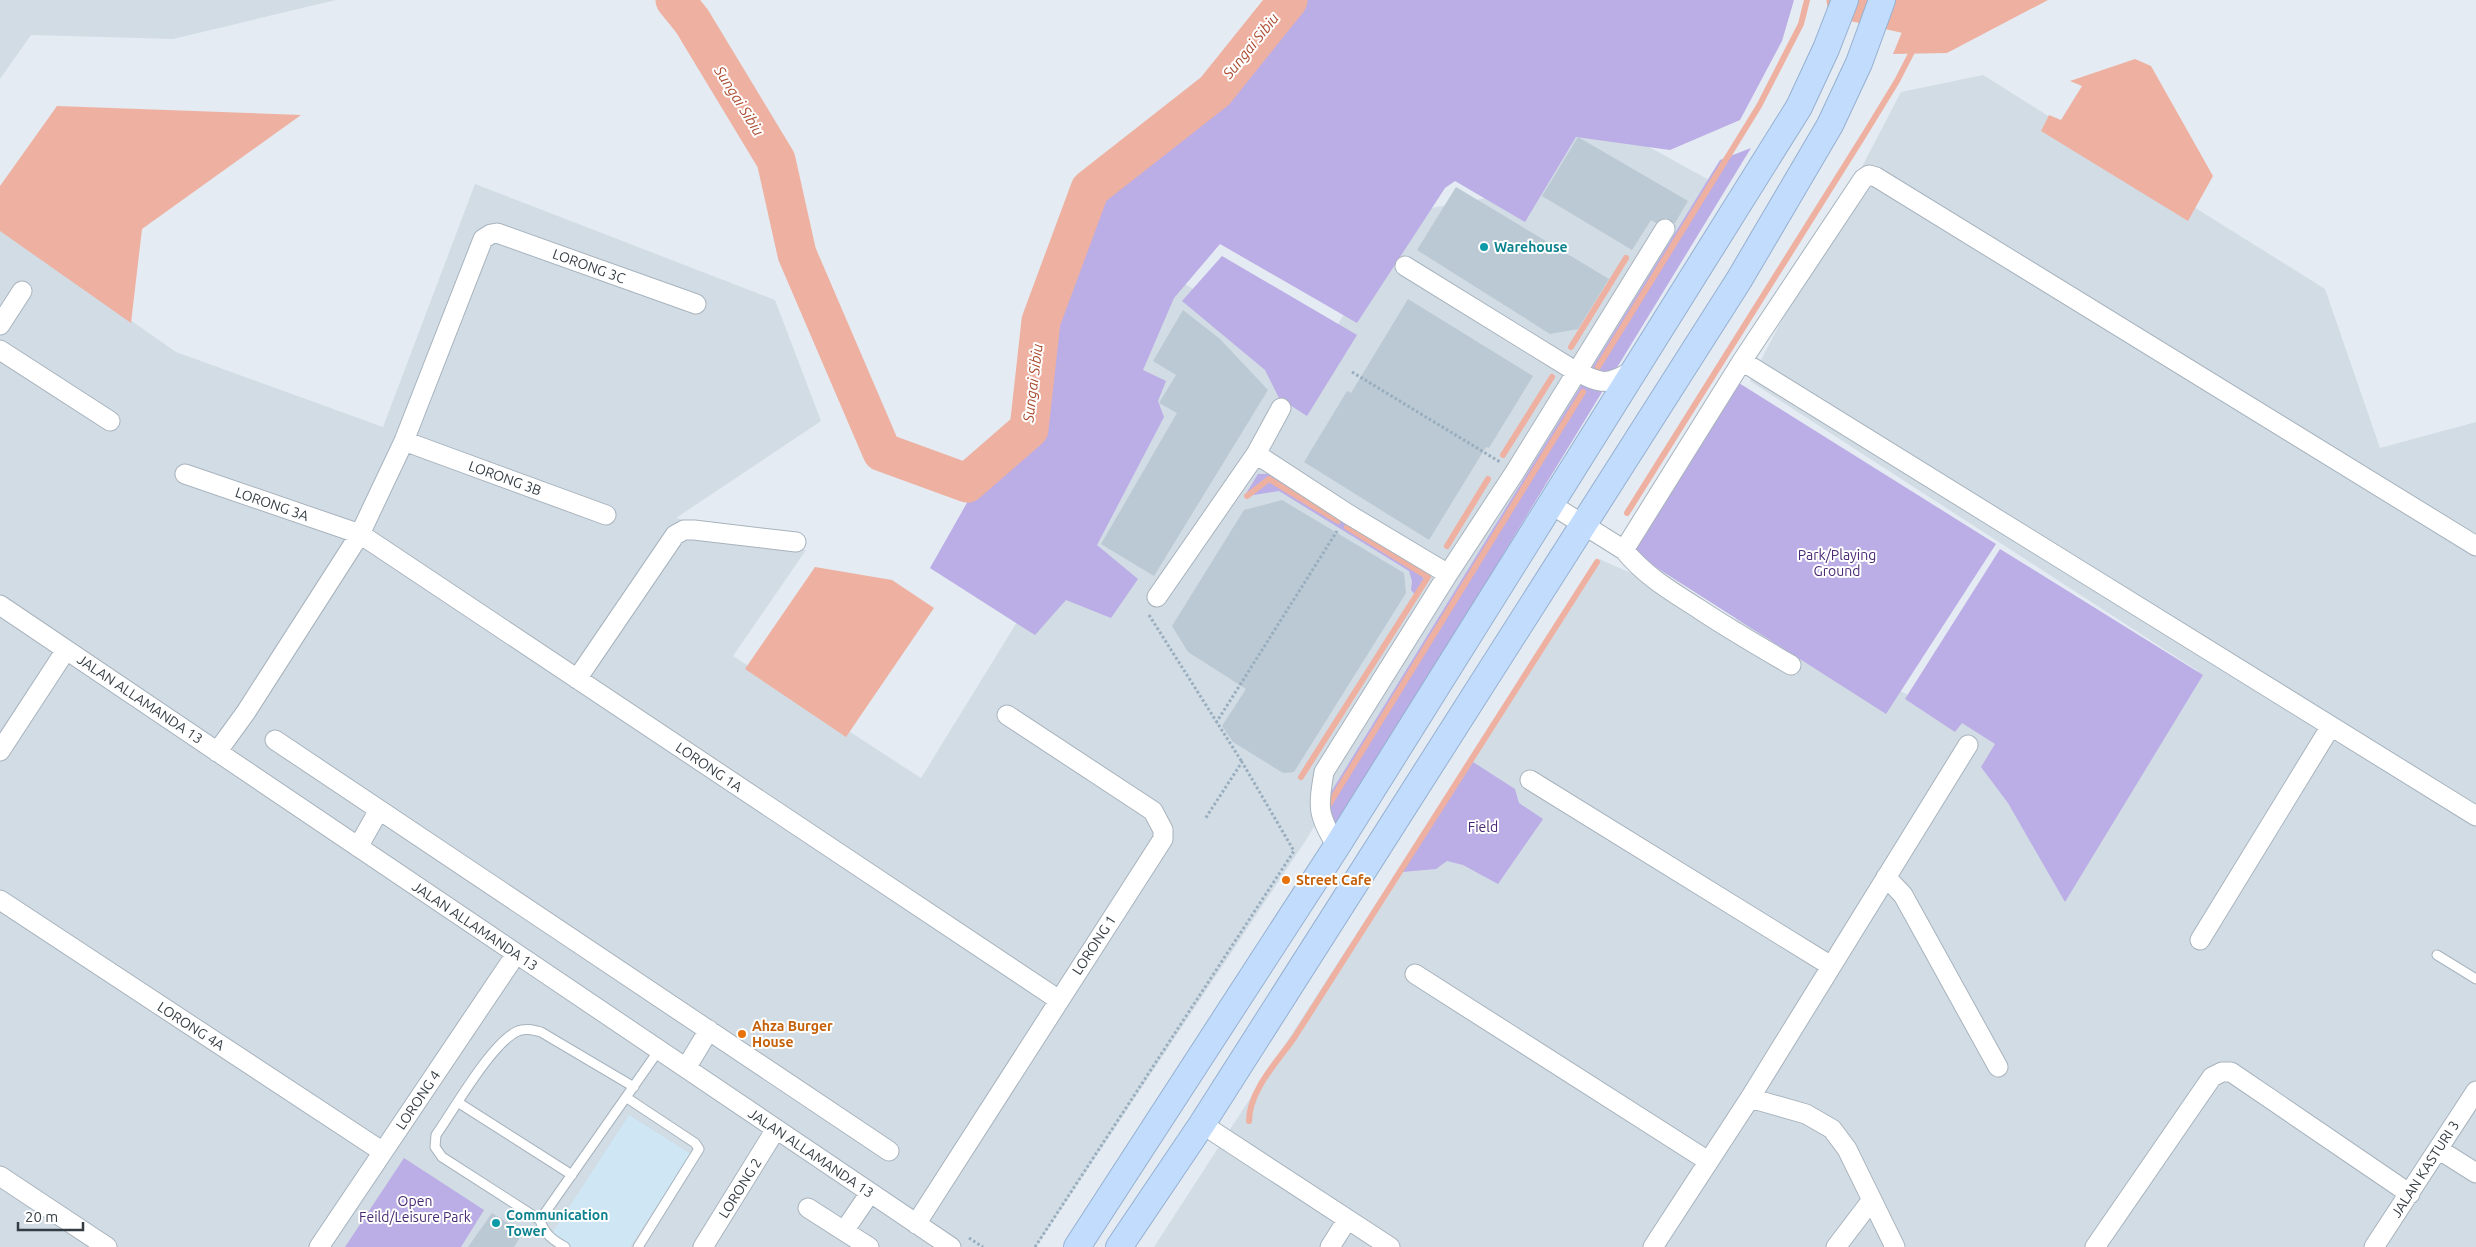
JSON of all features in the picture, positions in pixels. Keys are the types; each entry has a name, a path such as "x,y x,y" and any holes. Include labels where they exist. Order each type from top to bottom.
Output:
{"street":[{"path":"1077,1247 1337,846 1638,368 1799,107 1845,0"},
{"path":"1119,1247 1202,1124 1583,522 1739,280 1830,125 1859,63 1882,0"},
{"path":"1624,550 1742,361 1863,179 1868,175 1876,177 2476,546"},
{"path":"1337,846 1327,831 1318,808 1324,772 1448,574 1515,472 1575,371 1665,229"},
{"name":"LORONG 3C","path":"404,441 483,239 491,234 497,233 696,304"},
{"path":"1405,266 1575,371 1597,382 1609,382 1638,368"},
{"path":"0,325 22,291"},
{"path":"0,350 110,421"},
{"path":"1742,361 2476,816"},
{"path":"1152,605 1256,454 1281,408"},
{"path":"217,752 246,712 360,534 404,441"},
{"name":"LORONG 3B","path":"404,441 606,515"},
{"path":"1256,454 1348,514 1448,574"},
{"name":"LORONG 3A","path":"185,474 360,534"},
{"path":"1552,505 1583,522 1624,550 1638,568 1656,582 1746,639 1792,665"},
{"path":"577,679 675,535 684,530 702,530 796,542"},
{"name":"LORONG 1A","path":"360,534 1059,1000"},
{"name":"JALAN ALLAMANDA 13","path":"0,605 951,1247"},
{"path":"0,751 66,650"},
{"name":"LORONG 1","path":"916,1224 1162,839 1163,830 1154,811 1007,715"},
{"path":"2200,940 2331,726"},
{"path":"275,740 889,1151"},
{"path":"1653,1247 1750,1098 1968,745"},
{"path":"1530,780 1831,966"},
{"path":"358,847 379,810"},
{"path":"1886,877 1903,896 1998,1067"},
{"name":"LORONG 4A","path":"0,900 383,1152"},
{"name":"LORONG 4","path":"319,1247 516,954"},
{"path":"1415,974 1708,1161"},
{"path":"686,1068 709,1030"},
{"path":"2095,1247 2212,1077 2222,1072 2231,1072 2410,1194"},
{"name":"JALAN KASTURI 3","path":"2374,1247 2476,1091"},
{"path":"1750,1098 1806,1114 1832,1129 1847,1149 1895,1247"},
{"path":"1202,1124 1390,1247"},
{"name":"LORONG 2","path":"703,1247 776,1129"},
{"path":"2438,1149 2476,1173"},
{"path":"0,1176 107,1247"},
{"path":"844,1231 870,1193"},
{"path":"1836,1247 1871,1200"},
{"path":"808,1208 869,1247"},
{"path":"1330,1247 1347,1220"}],"lane":[{"path":"2437,955 2476,979"},
{"path":"565,1247 550,1237 543,1229 540,1220 442,1157 435,1147 436,1136 499,1044 518,1031 530,1029 541,1032 634,1087"},
{"path":"540,1220 627,1098 658,1050"},
{"path":"627,1098 694,1143 699,1149 638,1247"},
{"path":"459,1103 572,1175"}],"path":[{"path":"1352,372 1515,472"},
{"path":"1216,723 1348,514"},
{"path":"1035,1247 1294,851 1242,762 1216,723 1152,605"},
{"path":"1205,819 1242,762"}],"shaded area":[{"path":"0,0 336,0 173,39 31,35 0,79"},
{"path":"1915,0 2048,0 1947,53 1893,54"},
{"path":"2135,59 2151,66 2213,176 2188,221 2041,131 2049,115 2061,120 2082,86 2070,81"},
{"path":"1983,75 2325,289 2380,448 2476,422 2476,1247 1154,1247 1599,559 2000,735 2061,876 2198,671 1750,381 1901,92"},
{"path":"1573,105 1709,180 1306,840 1036,1247 0,1247 0,229 176,352 383,427 475,184 775,300 821,421 676,518 806,550 733,656 921,778 1126,445 1141,258 1316,362 1403,213 1515,193"},
{"path":"57,106 301,115 142,229 131,323 0,231 0,186"},
{"path":"815,567 892,580 934,608 846,737 745,669"},
{"path":"629,1115 691,1154 630,1247 563,1247 549,1238"}],"green space":[{"path":"1306,0 1794,0 1782,41 1740,120 1670,150 1576,137 1525,222 1455,181 1445,188 1357,323 1220,244 1174,298 1143,370 1166,381 1158,401 1164,417 1097,545 1138,579 1111,618 1066,600 1035,635 930,568 972,494 1037,429 1050,329 1094,197 1216,104 1291,12"},
{"path":"1751,148 1336,828 1320,810 1720,160"},
{"path":"1222,256 1357,335 1307,416 1279,398 1265,370 1182,301"},
{"name":"Park/Playing Ground","path":"1739,383 1996,544 1886,714 1632,552"},
{"path":"1258,474 1268,474 1419,570 1424,580 1423,587 1417,597 1411,590 1412,581 1409,571 1279,491 1254,495 1247,492"},
{"path":"2000,549 2203,675 2065,902 2008,803 1981,767 1995,744 1962,723 1955,732 1905,699"},
{"name":"Field","path":"1473,762 1515,789 1519,803 1543,819 1498,884 1463,865 1447,861 1436,869 1402,872"},
{"name":"Open Feild/Leisure Park","path":"404,1158 484,1210 461,1247 345,1247"}],"building":[{"path":"1578,137 1688,201 1675,223 1666,218 1656,223 1651,220 1632,250 1542,196"},
{"name":"Warehouse","path":"1456,187 1609,279 1578,329 1550,334 1417,250"},
{"path":"1408,299 1533,376 1489,448 1486,447 1429,540 1304,462 1347,391 1351,393"},
{"path":"1183,310 1220,339 1268,390 1154,576 1101,544 1177,413 1159,403 1176,375 1153,361"},
{"path":"1282,500 1404,573 1406,593 1294,772 1283,773 1233,742 1222,726 1246,689 1188,652 1172,626 1244,510"},
{"name":"Communication Tower","path":"492,1213 523,1233 514,1247 468,1247"}],"waterway":[{"name":"Sungai Sibiu","path":"675,0 692,21 776,160 797,254 882,452 967,483 1029,429 1041,321 1090,189 1215,91 1288,0"},
{"path":"1598,367 1759,106 1801,24 1807,0"},
{"name":"Sungai Sibiu","path":"1846,0 1933,20 1975,0"},
{"path":"1627,513 1864,135 1897,81 1915,46"},
{"path":"1571,347 1626,258"},
{"path":"1503,455 1552,377"},
{"path":"1325,811 1583,392"},
{"path":"1247,496 1269,479 1338,521"},
{"path":"1447,546 1488,479"},
{"path":"1301,777 1428,577 1347,527"},
{"path":"1249,1121 1250,1110 1265,1077 1294,1038 1597,562"}],"place":[{"name":"Warehouse","path":"1484,247"},
{"name":"Street Cafe","path":"1286,880"},
{"name":"Ahza Burger House","path":"742,1034"},
{"name":"Communication Tower","path":"496,1223"}]}
